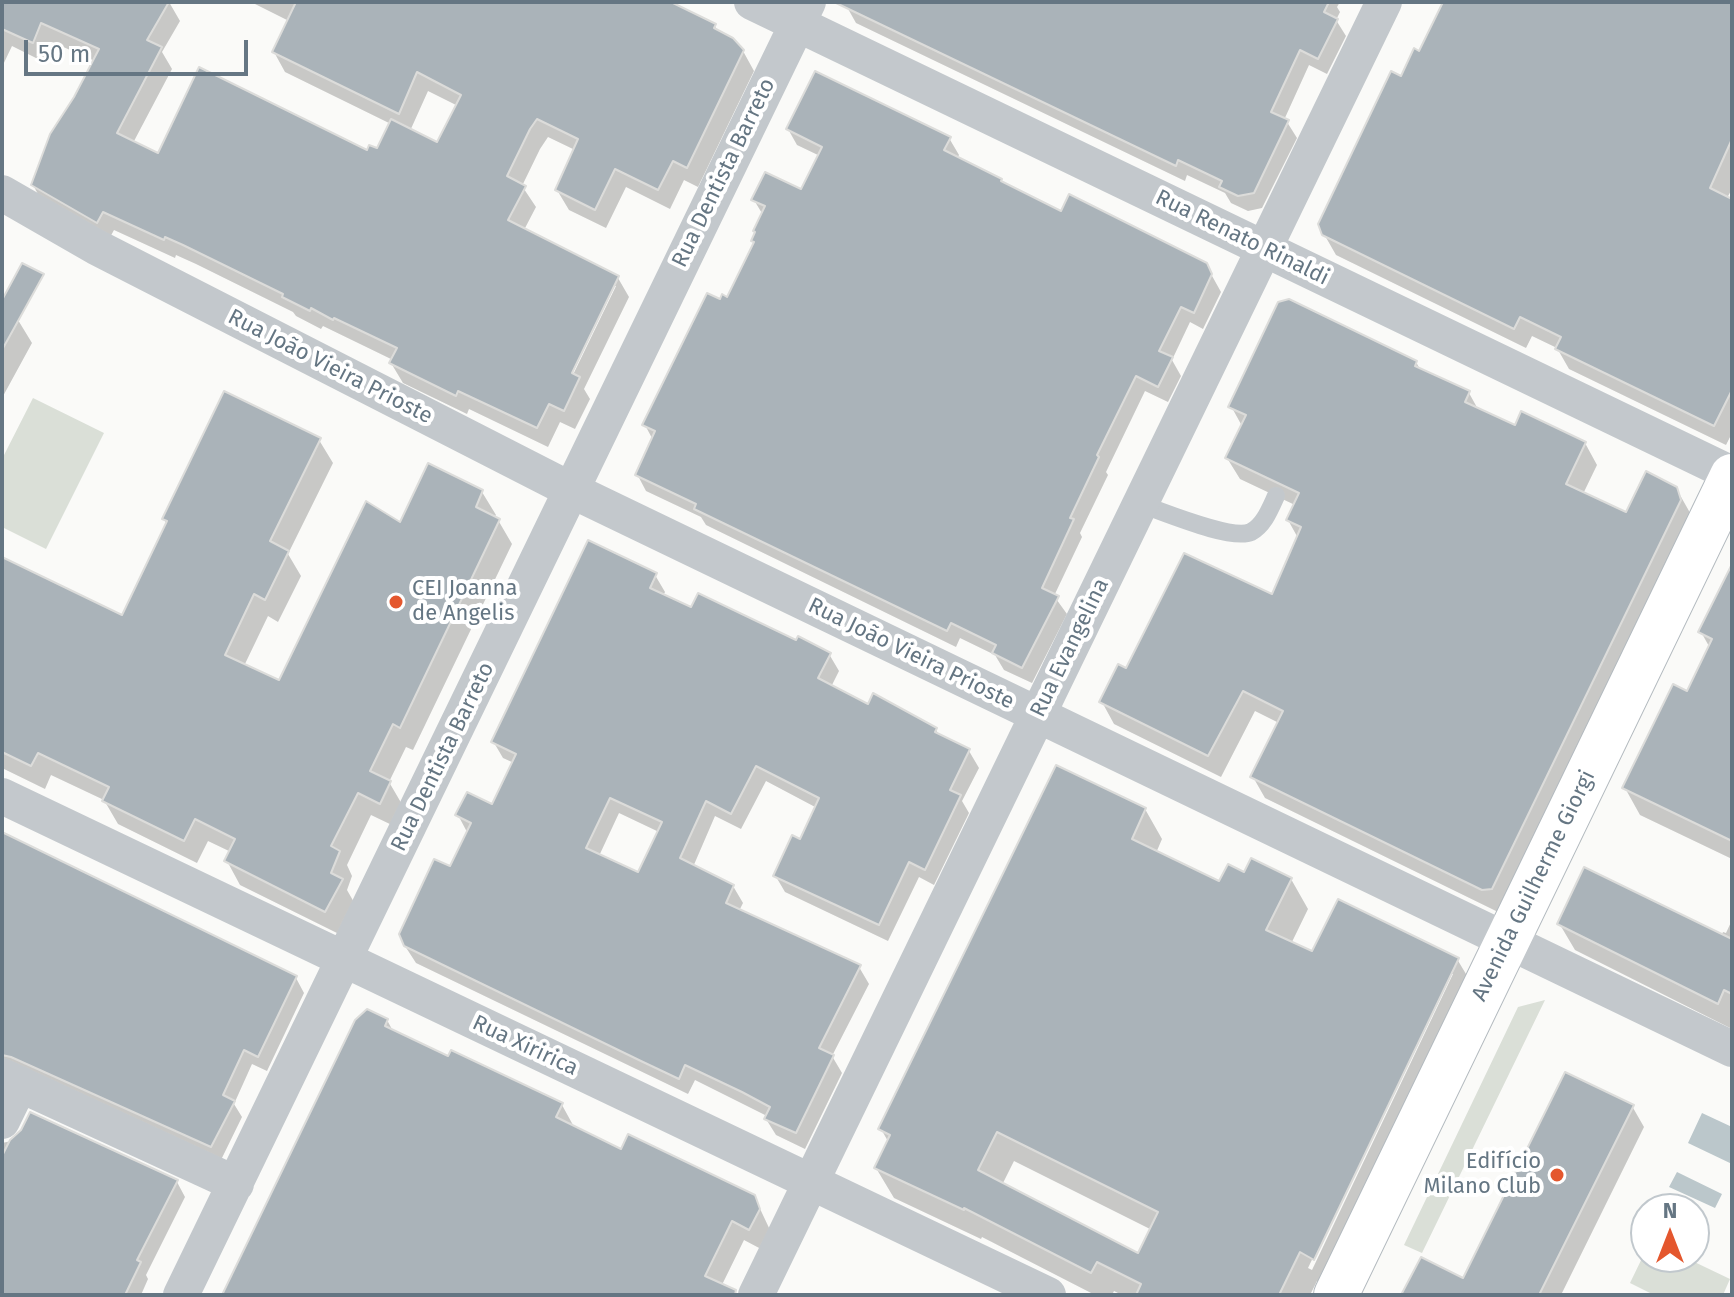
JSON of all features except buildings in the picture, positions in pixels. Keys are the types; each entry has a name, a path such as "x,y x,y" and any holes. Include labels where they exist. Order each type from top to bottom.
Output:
{"street":[{"name":"Rua Renato Rinaldi","path":"752,2 802,12 1263,249 1732,475"},
{"name":"Rua Evangelina","path":"756,1295 1384,2"},
{"name":"Rua Dentista Barreto","path":"181,1295 802,12"},
{"name":"Rua João Vieira Prioste","path":"2,193 96,247 571,490 1732,1049"},
{"name":"Avenida Guilherme Giorgi","path":"1336,1295 1732,475"},
{"name":"Rua Xiririca","path":"2,796 1048,1295"},
{"path":"2,1121 11,1080 236,1184"}],"lane":[{"path":"1140,504 1229,533 1249,533 1262,523 1276,496"}],"shaded area":[{"path":"33,398 104,433 46,549 2,527 2,459"},
{"path":"1545,1000 1422,1253 1404,1245 1518,1007"},
{"path":"1702,1113 1732,1127 1732,1164 1688,1143"},
{"path":"1677,1172 1722,1194 1715,1208 1710,1206 1710,1193 1682,1193 1669,1187"},
{"path":"1710,1269 1730,1279 1723,1295 1654,1295 1630,1283 1635,1273 1710,1273"}],"place":[{"name":"CEI Joanna de Angelis","path":"396,602"},
{"name":"Edifício Milano Club","path":"1557,1175"}]}
